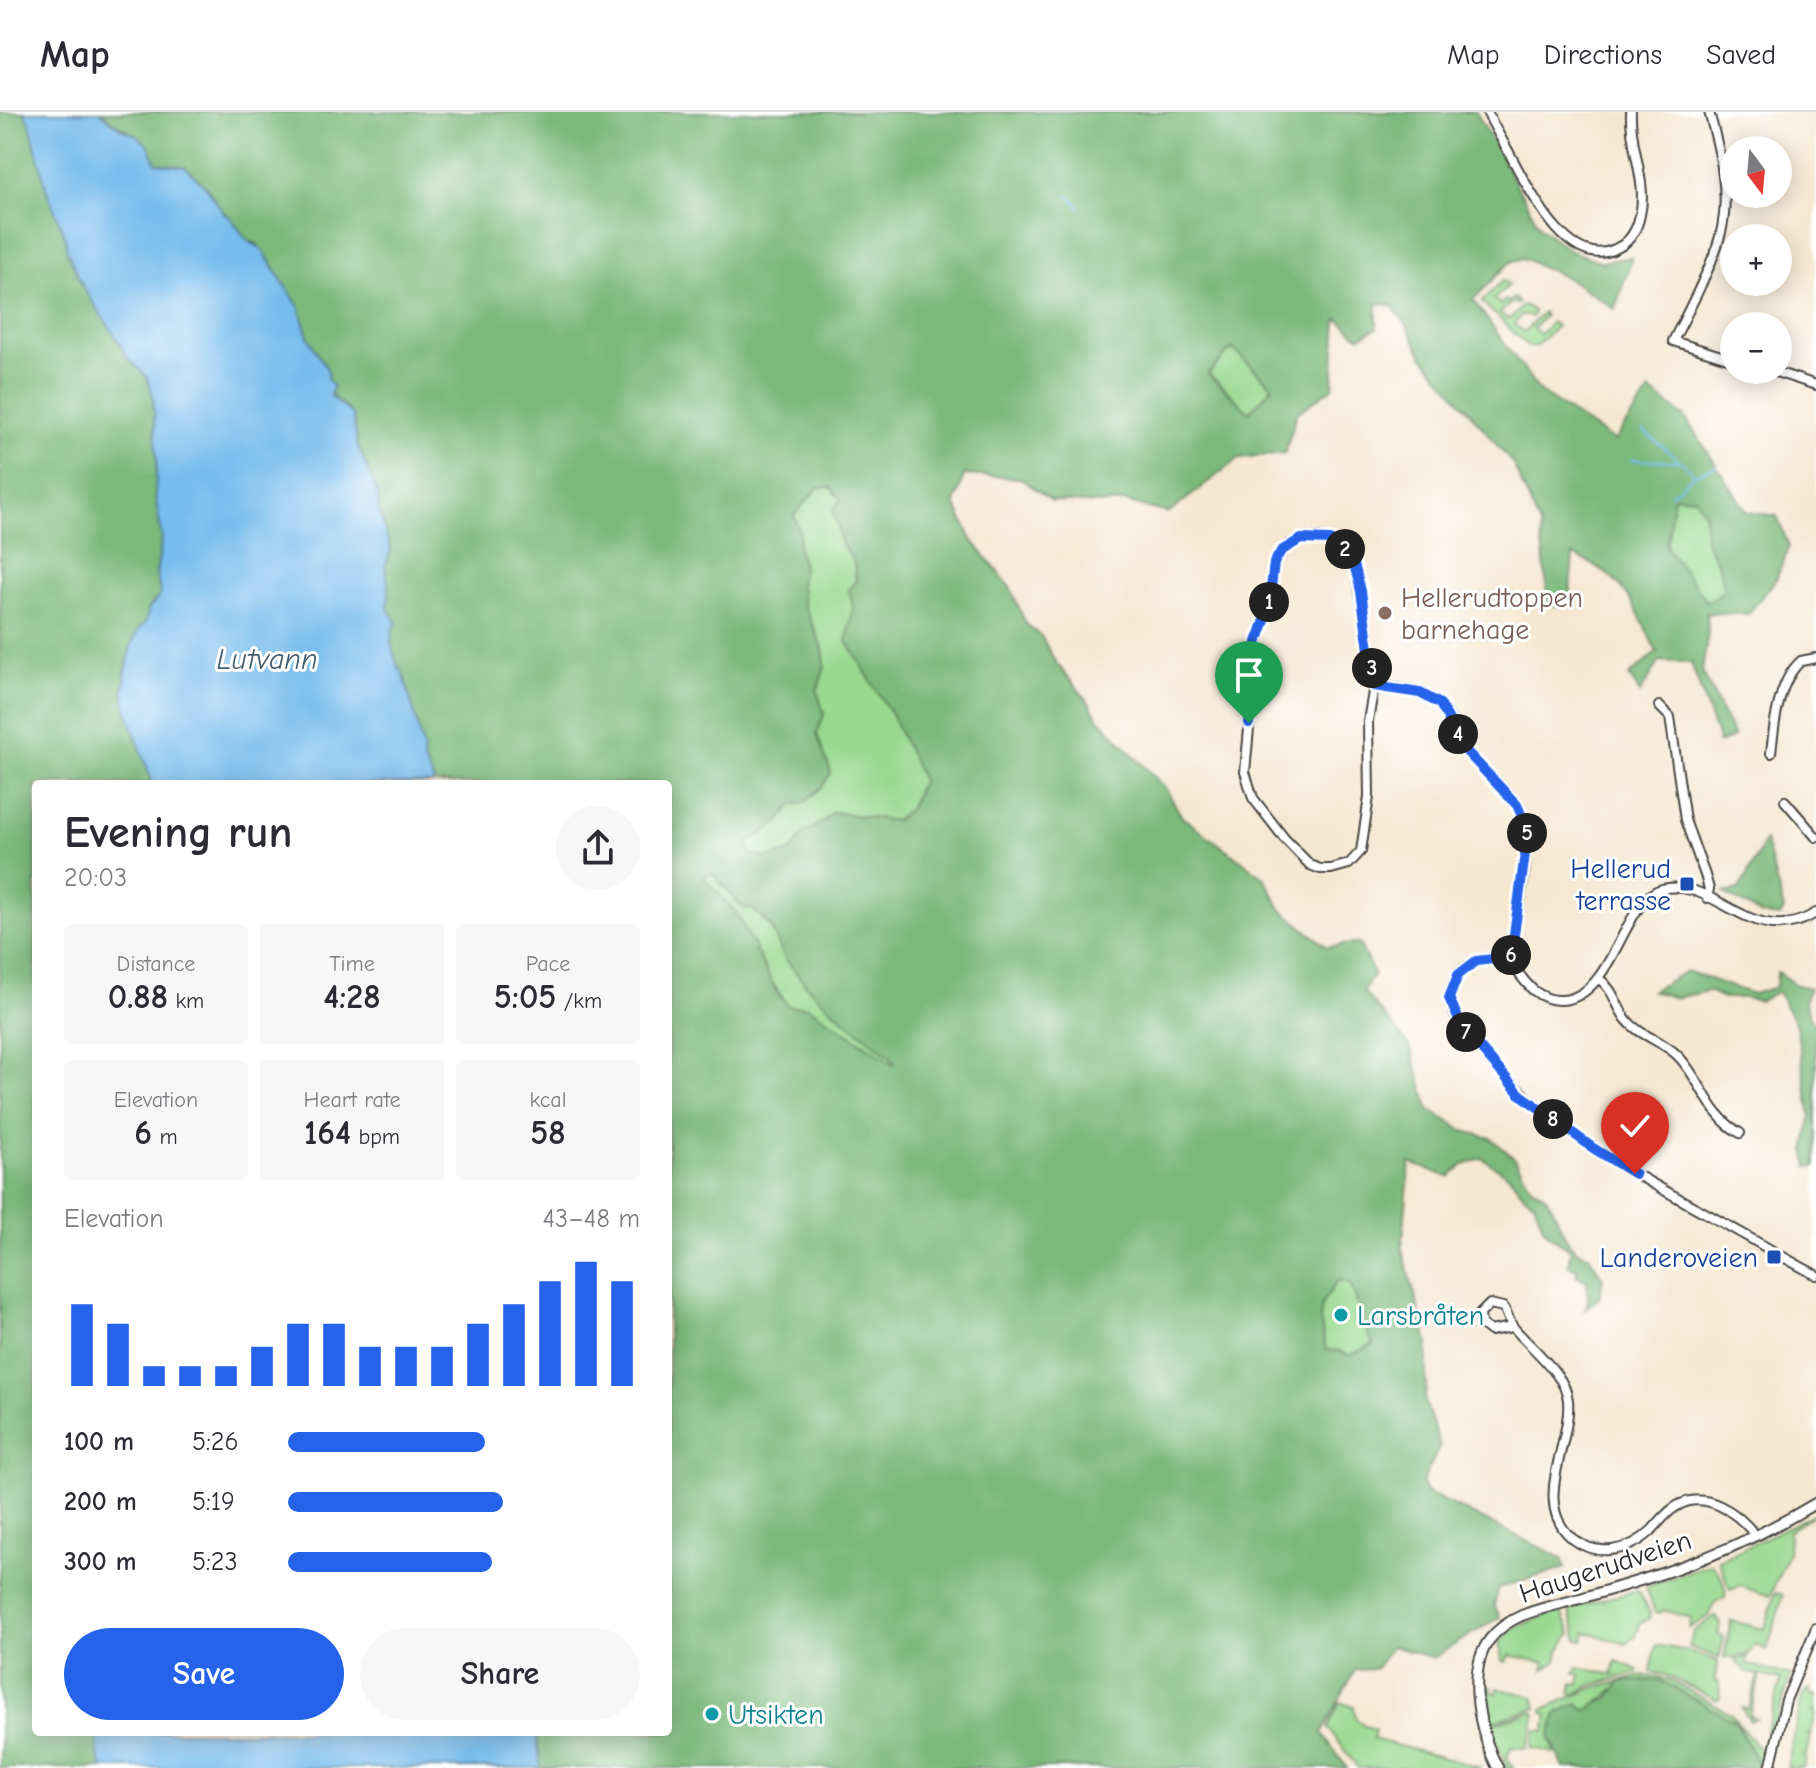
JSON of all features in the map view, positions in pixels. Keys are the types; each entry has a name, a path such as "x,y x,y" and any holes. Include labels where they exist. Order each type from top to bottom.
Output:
{"street":[{"path":"1487,112 1540,208 1554,227 1576,244 1604,252 1622,245 1629,238 1640,216 1641,198 1631,112"},
{"path":"1709,112 1724,190 1722,229 1673,341 1720,356"},
{"path":"1792,377 1816,385"},
{"path":"1318,538 1339,545 1353,560 1365,617 1374,686 1368,721 1369,797 1361,851 1349,864 1340,868 1320,869 1310,865 1266,817 1253,798 1245,772 1257,642 1268,612 1274,563 1288,545 1301,539 1318,538"},
{"path":"1771,753 1775,724 1788,678 1801,661 1816,658"},
{"path":"1374,686 1420,693 1440,704 1467,752 1523,814 1527,839 1511,957 1526,982 1550,999 1564,1000 1589,988 1650,894 1664,889 1678,888 1755,920 1778,925 1798,922 1816,913"},
{"path":"1659,706 1670,717 1685,820 1709,889 1707,898"},
{"path":"1785,801 1816,837"},
{"path":"1511,957 1490,958 1469,964 1458,975 1450,993 1452,1008 1462,1027 1520,1094 1593,1148 1816,1275"},
{"path":"1598,978 1612,991 1632,1026 1677,1055 1723,1120 1740,1133"},
{"path":"1512,1327 1540,1356 1566,1392 1565,1433 1553,1498 1557,1518 1573,1539 1593,1548 1622,1549 1641,1540 1675,1506 1696,1500 1729,1511 1747,1524 1755,1535"},
{"name":"Haugerudveien","path":"1498,1768 1486,1740 1478,1696 1482,1653 1499,1630 1522,1615 1674,1569 1755,1535 1816,1503"},
{"path":"1770,1768 1786,1700 1816,1628"}],"green space":[{"path":"0,112 24,112 30,123 46,188 66,239 67,251 84,289 125,355 147,377 153,396 157,459 155,494 162,538 156,575 161,594 149,608 146,622 131,646 125,674 127,711 152,780 32,780 32,1736 97,1736 98,1755 103,1768 0,1768"},
{"path":"100,112 1476,112 1540,227 1570,251 1603,262 1632,257 1615,309 1569,279 1523,258 1510,262 1473,300 1540,392 1614,441 1650,391 1684,416 1747,512 1777,516 1789,547 1776,579 1748,614 1707,613 1708,633 1702,671 1734,737 1719,743 1691,663 1660,661 1640,693 1629,676 1657,652 1626,593 1605,572 1573,555 1569,606 1549,606 1540,526 1513,464 1423,356 1392,305 1377,303 1377,328 1360,337 1337,318 1333,388 1297,413 1285,453 1239,458 1169,513 1124,502 1052,501 1020,478 964,475 955,504 972,540 1010,587 1026,624 1041,636 1056,663 1099,719 1166,789 1182,817 1264,877 1281,909 1327,947 1359,943 1374,975 1363,991 1410,1046 1429,1109 1464,1131 1491,1138 1515,1159 1532,1188 1549,1201 1570,1244 1589,1255 1603,1279 1599,1298 1585,1309 1588,1301 1587,1281 1576,1276 1578,1269 1568,1266 1571,1250 1543,1227 1534,1202 1510,1177 1482,1158 1464,1165 1449,1177 1410,1163 1402,1248 1428,1342 1425,1401 1440,1446 1422,1483 1426,1492 1562,1558 1565,1568 1499,1588 1494,1605 1500,1617 1433,1658 1392,1646 1375,1669 1355,1670 1322,1733 1347,1768 541,1768 537,1736 672,1736 672,780 433,780 423,760 424,751 404,676 391,643 393,629 388,609 385,566 391,550 379,511 378,495 357,444 353,415 330,393 329,373 308,337 299,307 256,243 248,241 188,170 178,165 156,163 146,146","holes":["1232,348 1273,387 1249,412 1208,374","830,487 841,500 833,509 842,545 854,562 856,580 849,589 853,607 847,641 892,716 922,780 910,808 895,821 833,812 804,833 791,852 765,858 751,854 749,841 777,824 792,805 805,802 822,787 831,773 817,734 824,714 817,691 825,666 823,648 803,604 800,581 803,568 798,546 800,534 794,515 818,488","1674,496 1696,498 1705,514 1705,541 1719,565 1724,591 1707,602 1666,547","712,872 743,908 753,909 770,925 785,958 806,985 893,1059 894,1064 808,1007 788,1006 777,993 738,915 704,878","1338,1280 1350,1283 1373,1345 1349,1356 1326,1350 1320,1320 1322,1303"]},
{"path":"1503,280 1509,285 1494,299 1501,305 1505,300 1508,302 1514,298 1519,304 1511,303 1500,313 1509,320 1524,305 1534,311 1532,317 1521,315 1514,325 1524,332 1543,312 1545,316 1533,328 1540,334 1552,322 1557,326 1536,346 1529,347 1482,302"},
{"path":"1232,348 1273,387 1249,412 1208,373"},
{"path":"818,487 831,487 841,500 842,545 854,561 856,580 849,589 853,607 847,641 892,716 922,779 910,808 895,821 833,812 804,833 791,852 765,859 751,854 749,841 777,824 792,805 805,802 831,773 817,734 824,714 817,691 825,666 823,648 803,604 800,581 803,568 798,546 800,534 794,515"},
{"path":"1674,495 1696,498 1705,514 1705,541 1719,565 1724,591 1706,602 1666,547"},
{"path":"1765,841 1784,910 1780,917 1762,915 1724,893 1739,890"},
{"path":"711,872 743,908 753,909 770,926 785,958 806,985 893,1059 895,1065 808,1007 788,1006 703,878"},
{"path":"1686,971 1753,994 1776,987 1777,972 1794,984 1810,988 1804,1001 1811,1019 1816,1023 1816,1166 1808,1167 1805,1150 1811,1117 1796,1025 1778,992 1760,1001 1724,998 1708,991 1676,998 1652,991"},
{"name":"Larsbråten","path":"1338,1280 1350,1283 1374,1344 1349,1356 1339,1351 1326,1351 1320,1320 1322,1303"},
{"path":"1816,1513 1789,1531 1788,1553 1770,1596 1740,1586 1730,1590 1719,1560"},
{"path":"1711,1564 1722,1579 1725,1597 1715,1602 1709,1616 1689,1628 1691,1618 1663,1610 1655,1613 1646,1587"},
{"path":"1638,1590 1650,1613 1649,1618 1640,1624 1636,1636 1626,1644 1586,1632 1583,1641 1578,1640 1569,1609"},
{"path":"1775,1593 1783,1595 1767,1650 1756,1644 1747,1655 1724,1658 1731,1621 1765,1629"},
{"path":"1561,1611 1571,1633 1559,1651 1557,1661 1544,1670 1545,1663 1510,1655 1507,1662 1503,1661 1500,1641 1529,1622"},
{"path":"1715,1616 1721,1623 1718,1635 1724,1637 1719,1658 1689,1647 1694,1631"},
{"path":"1656,1645 1718,1661 1714,1681 1719,1682 1720,1699 1716,1700 1666,1675 1651,1672"},
{"path":"1747,1657 1746,1664 1791,1676 1772,1734 1767,1731 1781,1680 1760,1675 1750,1716 1756,1718 1750,1721 1742,1708 1749,1709 1758,1675 1747,1672 1734,1660"},
{"path":"1617,1661 1638,1670 1638,1673 1570,1693 1573,1683 1579,1684 1581,1675 1575,1673 1578,1667 1614,1675"},
{"path":"1642,1676 1671,1681 1731,1714 1766,1758 1764,1768 1760,1768 1736,1722 1613,1689 1591,1709 1586,1710 1577,1703 1550,1737 1555,1753 1532,1748 1535,1730 1545,1731 1548,1714 1543,1713 1543,1709 1593,1688"},
{"path":"1659,1680 1736,1722 1757,1762 1756,1768 1564,1768 1550,1737 1557,1713 1578,1703 1585,1710 1590,1709 1608,1699 1620,1682"},
{"path":"1486,1687 1492,1687 1491,1692 1497,1693 1498,1688 1534,1697 1537,1708 1490,1722"},
{"path":"1810,1689 1809,1693 1816,1696 1816,1714 1811,1733 1808,1734 1806,1755 1803,1756 1806,1758 1803,1768 1787,1768 1802,1697"},
{"path":"1340,1702 1354,1707 1356,1719 1364,1726 1375,1729 1373,1739 1482,1768 1358,1768 1328,1728"},
{"path":"1533,1712 1536,1714 1527,1748 1511,1747 1507,1757 1513,1768 1507,1768 1490,1724"}],"water":[{"name":"Lutvann","path":"24,112 100,112 150,147 156,163 185,167 207,188 224,214 229,216 248,241 261,248 299,307 308,337 329,373 327,379 333,386 330,396 353,415 357,444 378,495 379,512 391,550 385,566 388,609 397,622 391,643 404,676 424,751 423,760 433,780 152,780 127,711 123,689 131,646 146,622 149,608 161,594 156,575 162,538 155,494 157,459 153,396 147,377 125,355 84,289 67,251 66,239 46,188 30,123"},
{"path":"97,1736 537,1736 541,1768 103,1768 98,1755"}],"waterway":[{"path":"1068,195 1080,207"},
{"path":"1643,431 1679,460"},
{"path":"1631,460 1680,461 1695,474 1716,466"},
{"path":"1671,494 1695,474"}],"place":[{"name":"Hellerudtoppen barnehage","path":"1385,613"},
{"name":"Hellerud terrasse","path":"1687,884"},
{"name":"Landeroveien","path":"1774,1257"},
{"name":"Larsbråten","path":"1341,1315"},
{"name":"Utsikten","path":"712,1714"}],"route":[{"path":"1249,723 1257,642 1268,612 1274,563 1281,551 1301,539 1330,540 1347,550 1358,574 1374,686 1420,693 1440,704 1467,752 1517,805 1526,825 1527,839 1511,957 1476,961 1460,971 1449,998 1455,1015 1486,1057 1520,1094 1593,1148 1635,1174"}]}
